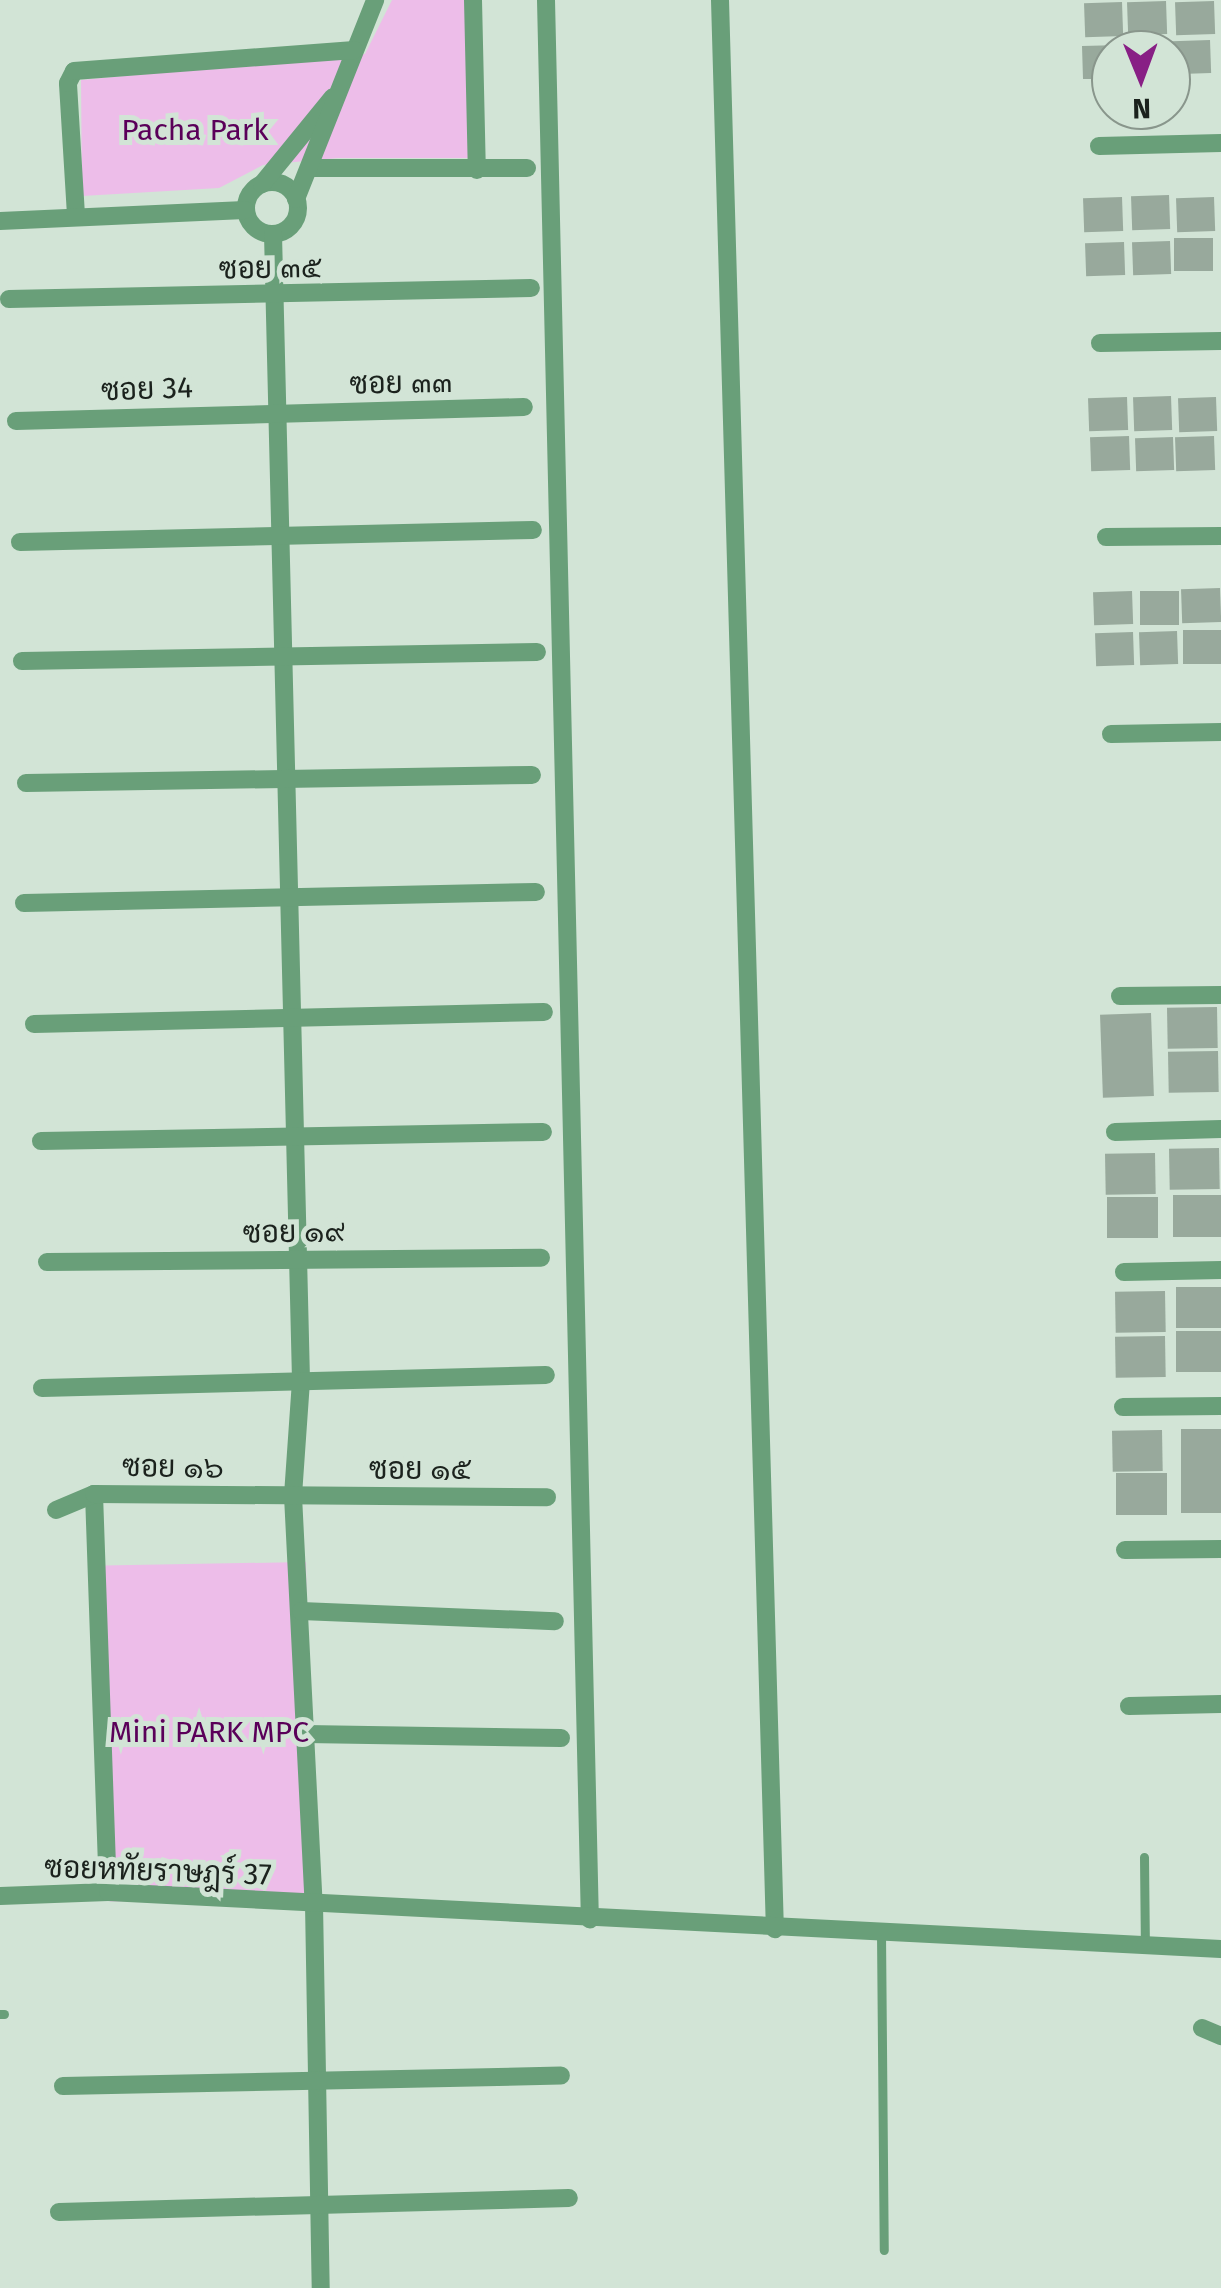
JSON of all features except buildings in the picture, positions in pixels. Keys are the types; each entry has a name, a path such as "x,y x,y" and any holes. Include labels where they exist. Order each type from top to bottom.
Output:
{"street":[{"path":"273,234 294,222 296,199 312,168 333,97 375,0"},
{"path":"474,0 477,170"},
{"path":"546,0 590,1919"},
{"path":"720,0 775,1929"},
{"path":"76,215 68,83 74,71 354,50"},
{"path":"246,210 262,184 333,97"},
{"path":"1100,146 1221,143"},
{"path":"312,168 526,168"},
{"path":"262,184 286,186 296,199"},
{"path":"0,222 76,215 246,210"},
{"path":"246,210 251,225 273,234"},
{"path":"273,234 302,1380 293,1496 314,1904 321,2288"},
{"name":"ซอย ๓๕","path":"9,299 531,288"},
{"path":"1100,344 1221,341"},
{"name":"ซอย ๓๓","path":"279,413 524,407"},
{"name":"ซอย 34","path":"16,420 279,413"},
{"path":"20,542 533,530"},
{"path":"1106,537 1221,536"},
{"path":"22,662 537,652"},
{"path":"1111,734 1221,732"},
{"path":"26,783 532,775"},
{"path":"24,903 536,892"},
{"path":"1120,996 1221,996"},
{"path":"34,1024 544,1012"},
{"path":"1115,1132 1221,1129"},
{"path":"40,1141 543,1132"},
{"name":"ซอย ๑๙","path":"47,1262 541,1258"},
{"path":"1124,1272 1221,1270"},
{"path":"42,1388 546,1375"},
{"path":"1124,1407 1221,1406"},
{"path":"94,1494 108,1892"},
{"name":"ซอย ๑๖","path":"56,1510 94,1494 293,1496"},
{"name":"ซอย ๑๕","path":"293,1496 547,1497"},
{"path":"1125,1550 1221,1548"},
{"path":"300,1610 555,1621"},
{"path":"1129,1706 1221,1704"},
{"path":"306,1734 561,1738"},
{"name":"ซอยหทัยราษฎร์ 37","path":"0,1896 108,1892 1221,1949"},
{"path":"1202,2028 1221,2036"},
{"path":"63,2086 560,2076"},
{"path":"59,2212 569,2198"}],"lane":[{"path":"1144,1857 1145,1946"},
{"path":"882,1934 884,2250"}],"green space":[{"name":"Pacha Park","path":"392,0 465,0 469,158 338,158 263,165 219,188 82,196 81,80 365,54"},
{"name":"Mini PARK MPC","path":"306,1562 312,1898 110,1901 104,1566"}]}
